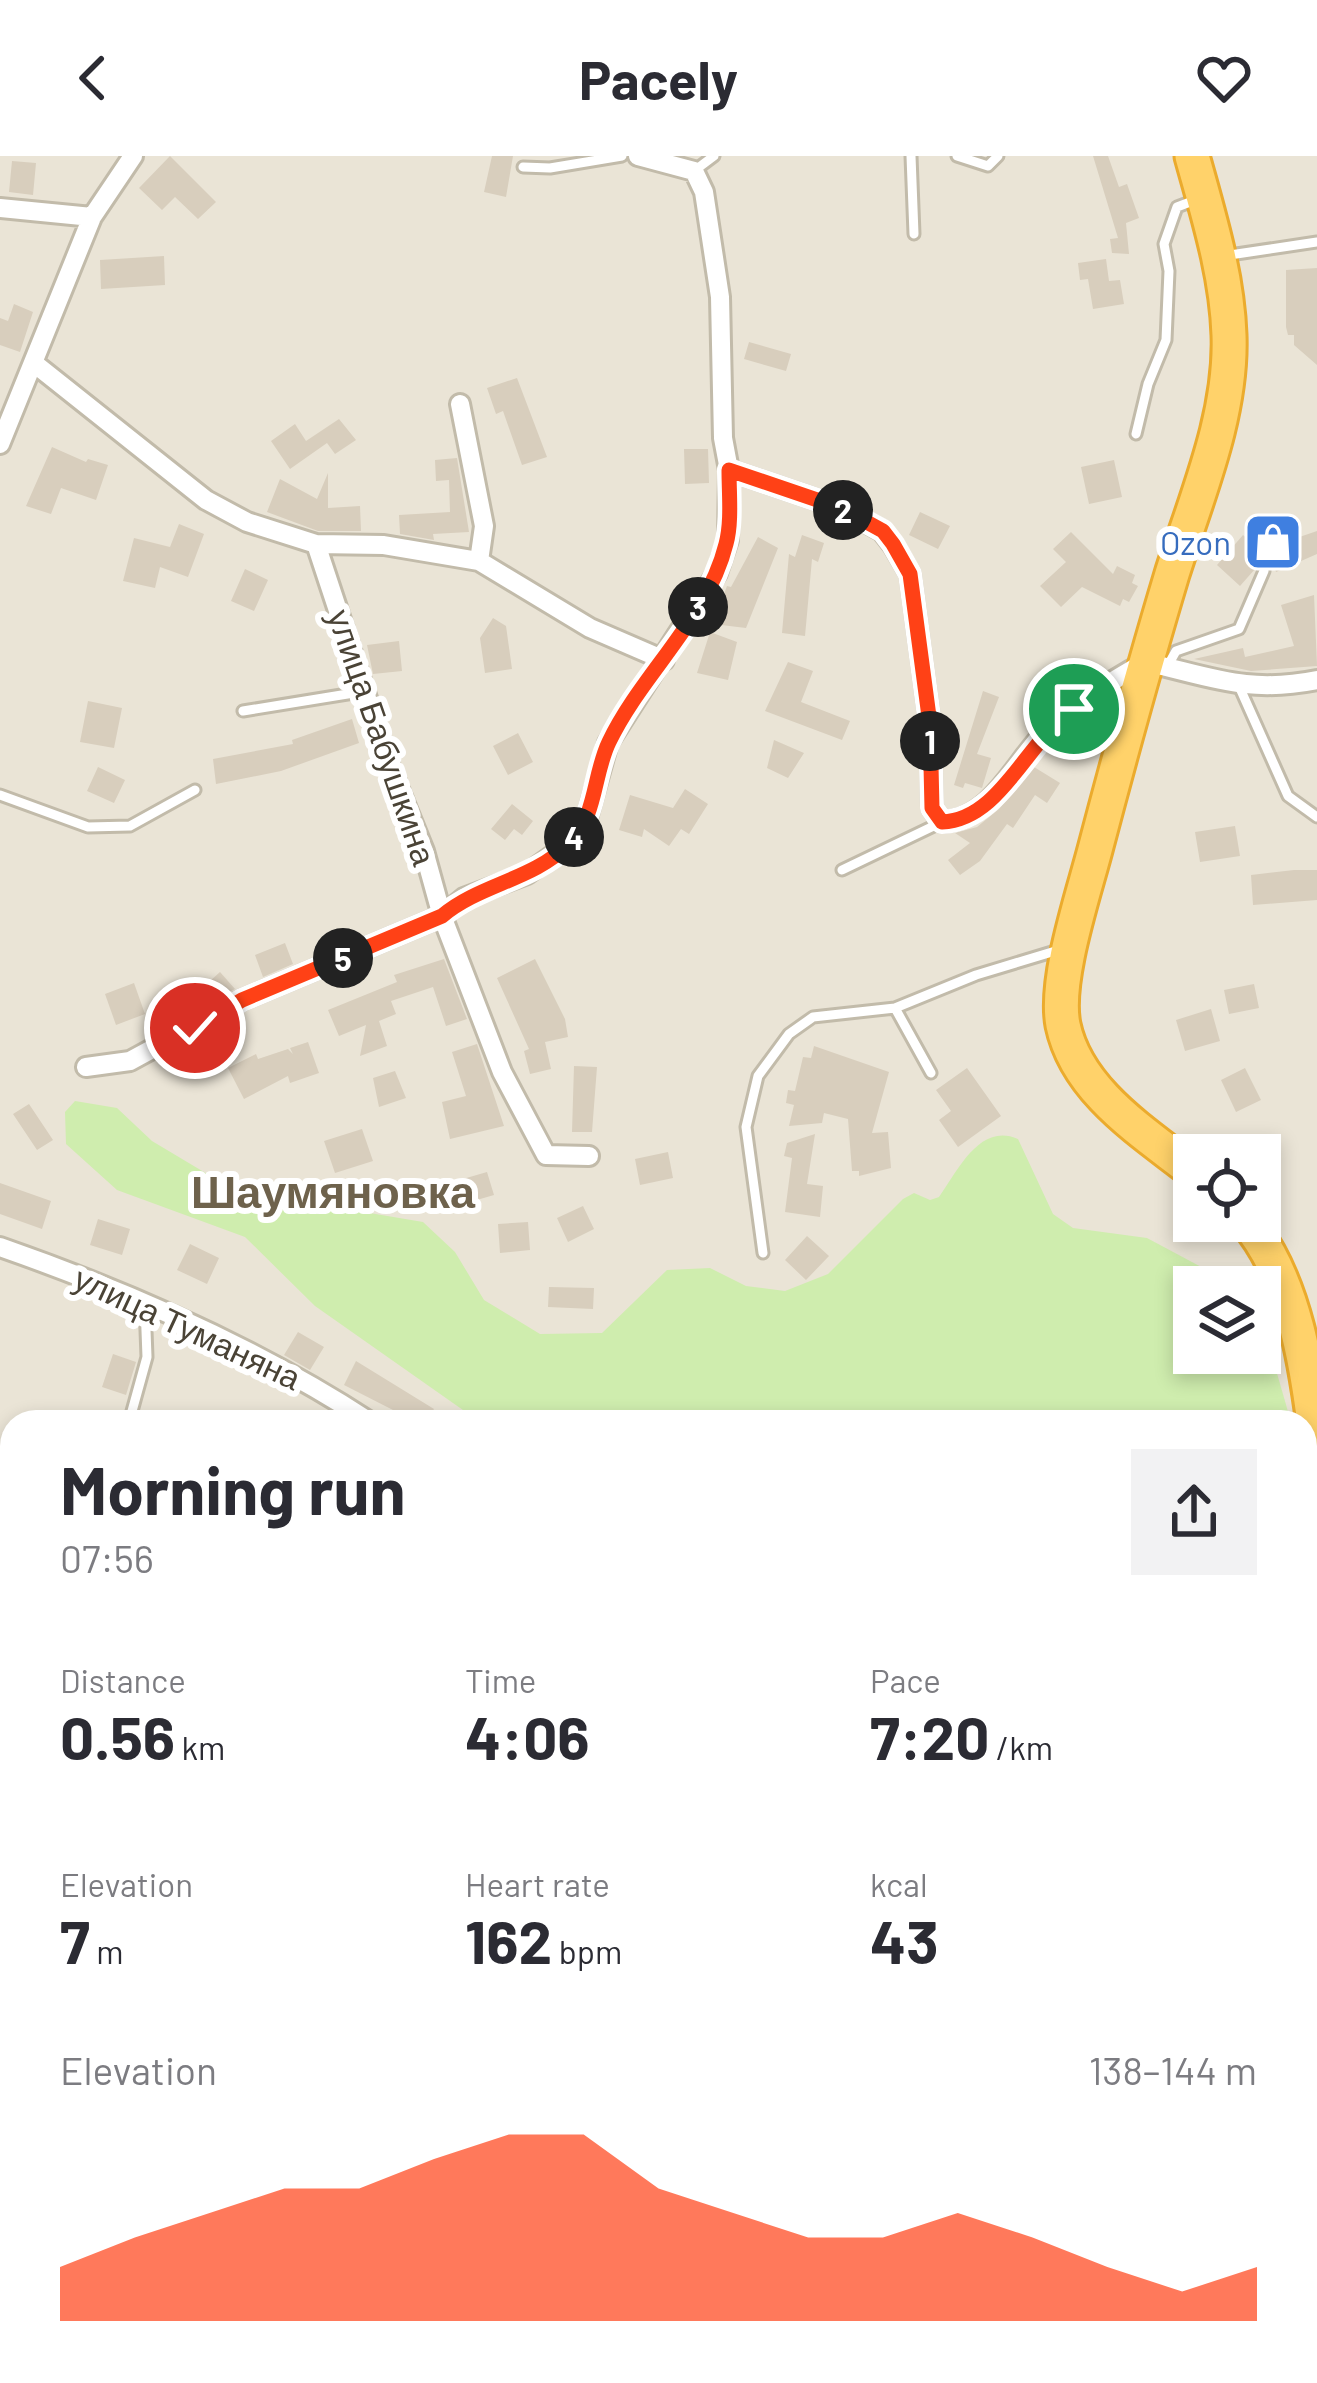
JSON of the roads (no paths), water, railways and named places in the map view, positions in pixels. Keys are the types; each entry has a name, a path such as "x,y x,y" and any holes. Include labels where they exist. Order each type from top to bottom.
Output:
{"highway":[{"path":"1173,1155 1103,1098 1076,1057 1063,1024 1063,989 1156,665 1226,383 1229,335 1218,257 1192,156"},
{"path":"1263,1242 1282,1283 1312,1410"}],"street":[{"path":"0,444 92,217 134,156"},
{"path":"86,1067 130,1061 242,1000 442,916 464,898 527,874 570,844 587,818 608,742 664,660 728,540 719,297 704,192 694,171 638,156"},
{"path":"0,208 92,217"},
{"path":"35,364 206,500 248,522 316,544 384,545 479,561 590,628 664,660"},
{"path":"460,404 484,526 479,561"},
{"path":"729,470 841,508 883,531 893,544 910,574 930,724 932,808 942,822 975,812 1006,783 1048,728 1156,665 1239,686 1273,689 1317,680"},
{"name":"улица Бабушкина","path":"316,544 388,762 424,851 442,916 502,1072 546,1155 589,1156"},
{"name":"улица Туманяна","path":"0,1247 145,1304 303,1378 352,1410"}],"lane":[{"path":"523,167 550,168 622,156"},
{"path":"694,171 714,156"},
{"path":"911,156 914,234"},
{"path":"957,156 988,166 998,156"},
{"path":"1136,434 1148,384 1166,340 1166,230 1177,207 1203,197"},
{"path":"1218,257 1317,242"},
{"path":"1156,665 1176,651 1239,629 1264,571"},
{"path":"1239,686 1288,796 1317,817"},
{"path":"243,712 366,691"},
{"path":"0,794 88,827 130,826 194,790"},
{"path":"842,870 942,822"},
{"path":"763,1253 746,1127 758,1076 789,1034 813,1017 895,1008 976,975 1073,945"},
{"path":"895,1008 931,1073"},
{"path":"132,1410 147,1357 145,1304"}],"place":[{"name":"Ozon","path":"1273,542"}],"district":[{"name":"Шаумяновка","path":"333,1190"}]}
